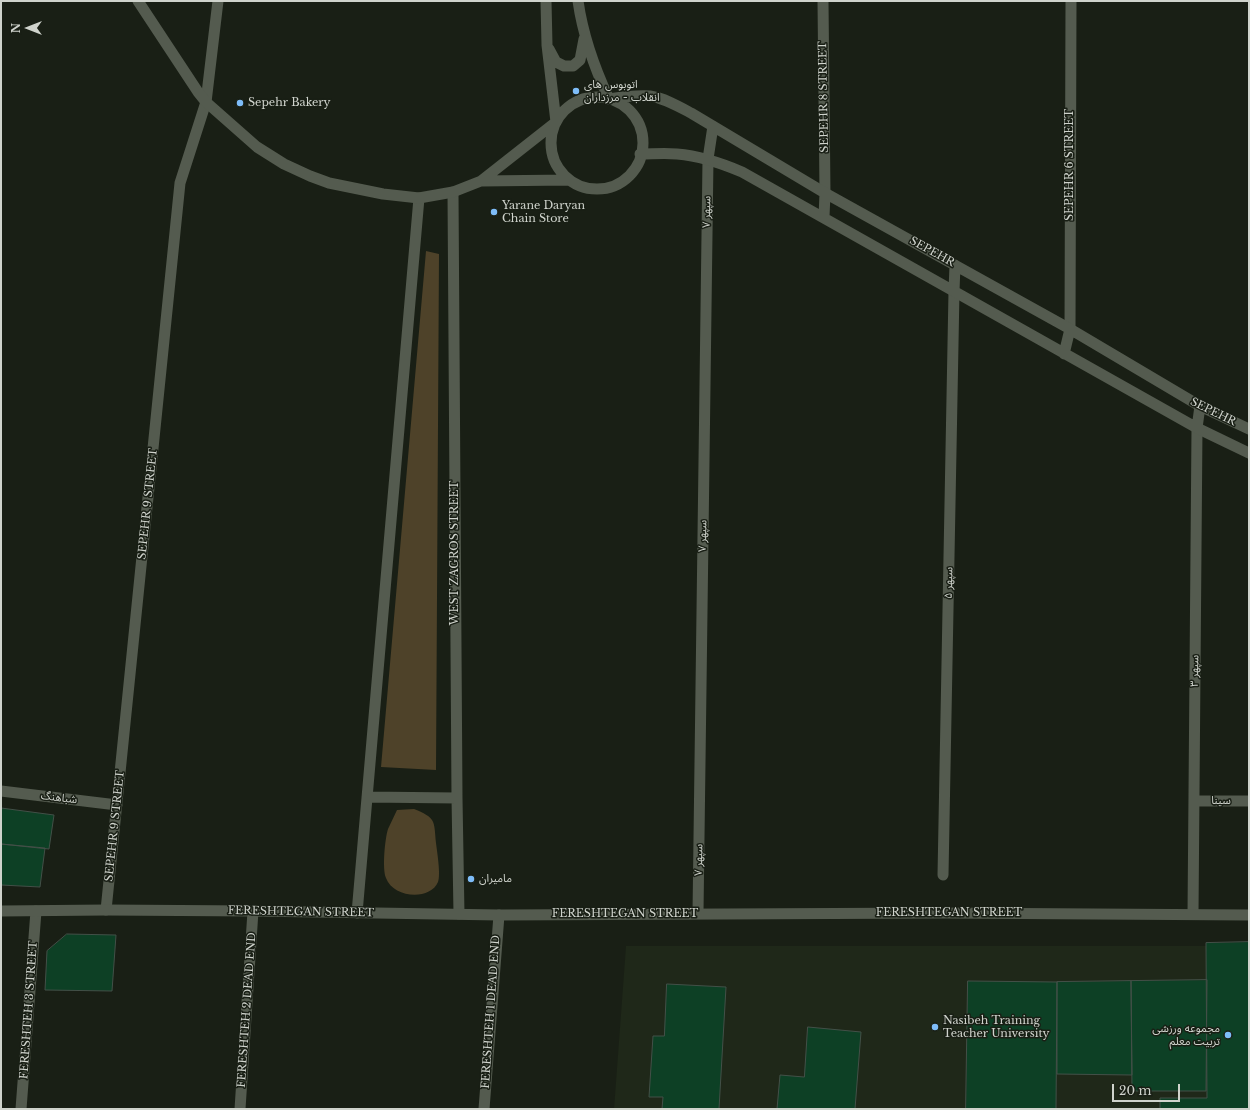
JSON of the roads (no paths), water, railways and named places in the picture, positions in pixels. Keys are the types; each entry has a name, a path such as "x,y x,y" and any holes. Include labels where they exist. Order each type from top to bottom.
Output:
{"street":[{"path":"138,1 186,76 206,102 257,147 284,164 329,183 383,194 419,198 452,192 481,181 556,122"},
{"name":"SEPEHR 9 STREET","path":"106,910 180,183 206,102 218,1"},
{"path":"546,1 547,45 556,122"},
{"path":"578,1 584,33 594,68 609,99"},
{"name":"SEPEHR 8 STREET","path":"823,1 824,217"},
{"name":"SEPEHR 6 STREET","path":"1064,354 1070,329 1071,1"},
{"path":"547,45 556,62 564,66 572,66 580,60 583,48 584,33"},
{"name":"SEPEHR","path":"609,99 630,96 650,96 670,102 825,193 1070,329 1200,406 1249,429"},
{"path":"593,97 609,99 620,104 630,112 637,122 642,134 642,150 637,165 627,177 614,186 599,189 583,187 569,180 558,168 552,154 552,132 556,122 565,109 579,101 593,97"},
{"name":"سپهر ۷","path":"698,913 708,159 713,126"},
{"name":"SEPEHR","path":"640,154 676,154 708,159 742,172 1064,354 1198,428 1249,453"},
{"path":"481,181 569,180"},
{"name":"WEST ZAGROS STREET","path":"452,192 459,914"},
{"path":"357,913 419,198"},
{"name":"سپهر ۵","path":"944,875 955,265"},
{"name":"سپهر ۳","path":"1192,914 1198,428 1200,406"},
{"name":"شباهنگ","path":"1,791 117,805"},
{"path":"367,797 457,798"},
{"name":"سینا","path":"1194,801 1249,801"},
{"name":"FERESHTEGAN STREET","path":"1,911 253,911 499,915 943,913 1249,915"},
{"name":"FERESHTEH 3 STREET","path":"21,1109 36,911"},
{"name":"FERESHTEH 2 DEAD END","path":"240,1109 253,911"},
{"name":"FERESHTEH 1 DEAD END","path":"484,1109 499,915"}],"place":[{"name":"اتوبوس های انقلاب - مرزداران","path":"576,91"},
{"name":"Sepehr Bakery","path":"240,103"},
{"name":"Yarane Daryan Chain Store","path":"494,212"},
{"name":"مامیران","path":"471,879"},
{"name":"Nasibeh Training Teacher University","path":"935,1027"},
{"name":"مجموعه ورزشی تربیت معلم","path":"1228,1035"}]}
